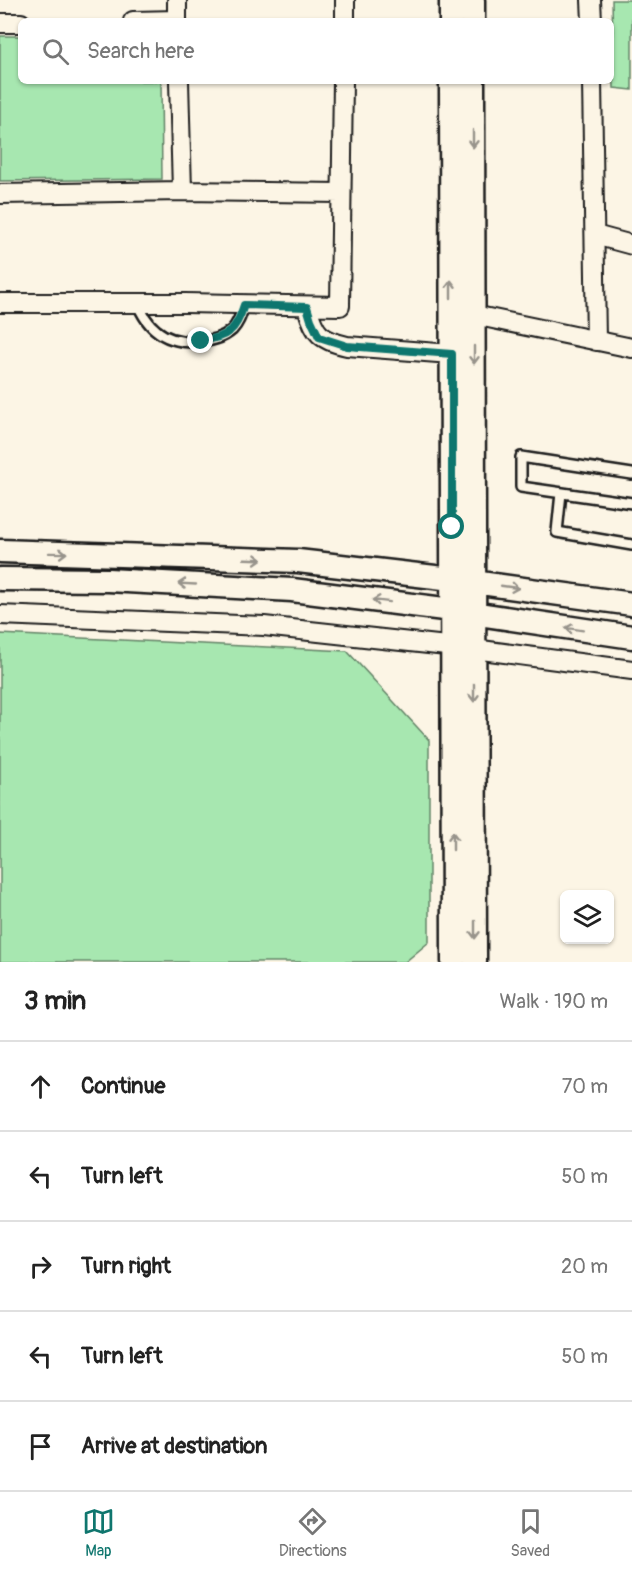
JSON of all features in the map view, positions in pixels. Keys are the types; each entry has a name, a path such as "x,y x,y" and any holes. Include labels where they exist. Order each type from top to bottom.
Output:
{"street":[{"path":"177,0 177,18"},
{"path":"345,0 345,18"},
{"path":"451,0 451,18"},
{"path":"473,0 473,18"},
{"path":"591,0 592,18"},
{"path":"0,23 18,23"},
{"path":"179,84 182,191"},
{"path":"0,303 340,306 343,84"},
{"path":"451,84 452,354 463,580"},
{"path":"473,84 474,315 463,580 463,648 464,884 475,962"},
{"path":"592,84 596,341"},
{"path":"0,194 182,191 340,193"},
{"path":"594,236 632,245"},
{"path":"307,307 319,337 332,342 347,346 452,354"},
{"path":"474,315 632,348"},
{"path":"0,551 298,561 632,603"},
{"path":"0,579 108,580 292,590 632,637"},
{"path":"0,615 264,626 632,670"},
{"path":"453,962 464,884"}],"lane":[{"path":"137,303 146,320 156,331 183,341 221,338 233,329 240,319 244,305"},
{"path":"632,474 521,457 521,487 632,503"},
{"path":"561,493 557,532 632,545"}],"green space":[{"path":"612,0 632,0 632,90 614,88"},
{"path":"0,36 18,36 18,84 161,84 162,179 0,181"},
{"path":"0,634 347,651 429,740 429,942 405,962 0,962"}],"route":[{"path":"201,341 221,338 233,329 240,319 244,305 307,307 319,337 332,342 347,346 452,354 452,527"}]}
